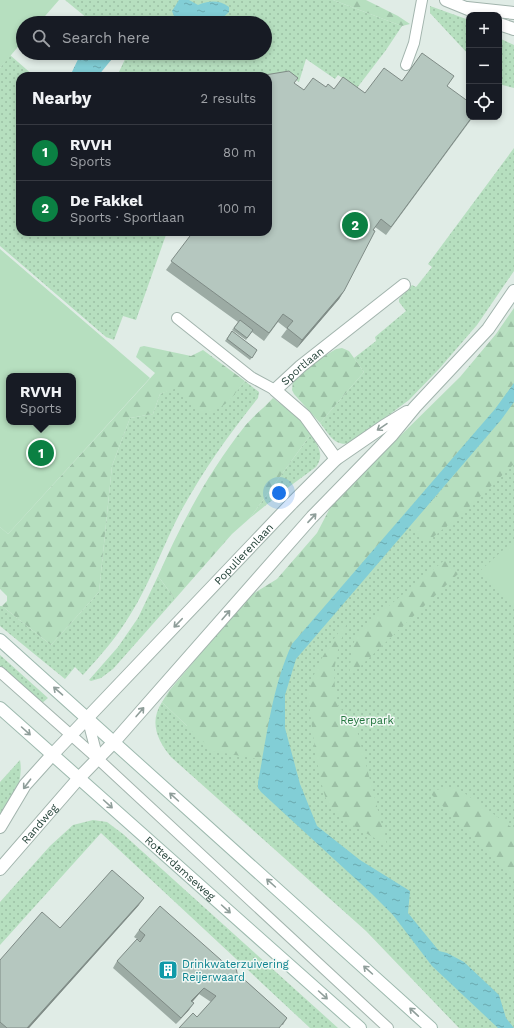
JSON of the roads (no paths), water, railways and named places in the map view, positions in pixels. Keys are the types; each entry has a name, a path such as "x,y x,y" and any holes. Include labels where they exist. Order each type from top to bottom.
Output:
{"street":[{"path":"446,0 474,12"},
{"path":"467,8 514,13"},
{"path":"502,25 514,29"},
{"name":"Sportlaan","path":"336,459 305,416 274,390 301,366 404,285"},
{"name":"Populierenlaan","path":"98,759 312,517 392,435 415,407 488,329 514,291"},
{"name":"Populierenlaan","path":"52,754 336,459 415,407"},
{"path":"0,640 431,1028"},
{"name":"Rotterdamseweg","path":"0,708 360,1028"},
{"path":"0,827 25,785 52,754"},
{"name":"Randweg","path":"0,869 79,778 98,759"}],"lane":[{"path":"406,65 414,44 422,0"},
{"path":"177,318 251,377 274,390"},
{"path":"0,672 98,759 388,1028"},
{"path":"87,718 98,759"}],"water":[{"path":"179,0 189,0 198,5 206,2 218,2 229,7 229,12 225,16 174,16 172,11"},
{"path":"78,60 111,60 101,72 72,72"},
{"path":"514,383 514,402 501,420 296,659 285,695 285,728 300,784 317,826 360,860 410,891 408,913 439,951 447,953 464,962 499,995 506,1018 514,1028 498,1028 432,966 393,915 372,894 261,792 258,788 258,782 267,729 275,694 285,660 292,644 495,409"}],"place":[{"name":"De Fakkel","path":"355,225"},
{"name":"RVVH","path":"41,453"},
{"name":"Drinkwaterzuivering Reijerwaard","path":"168,970"}],"park label":[{"name":"Reyerpark","path":"367,720"}]}
